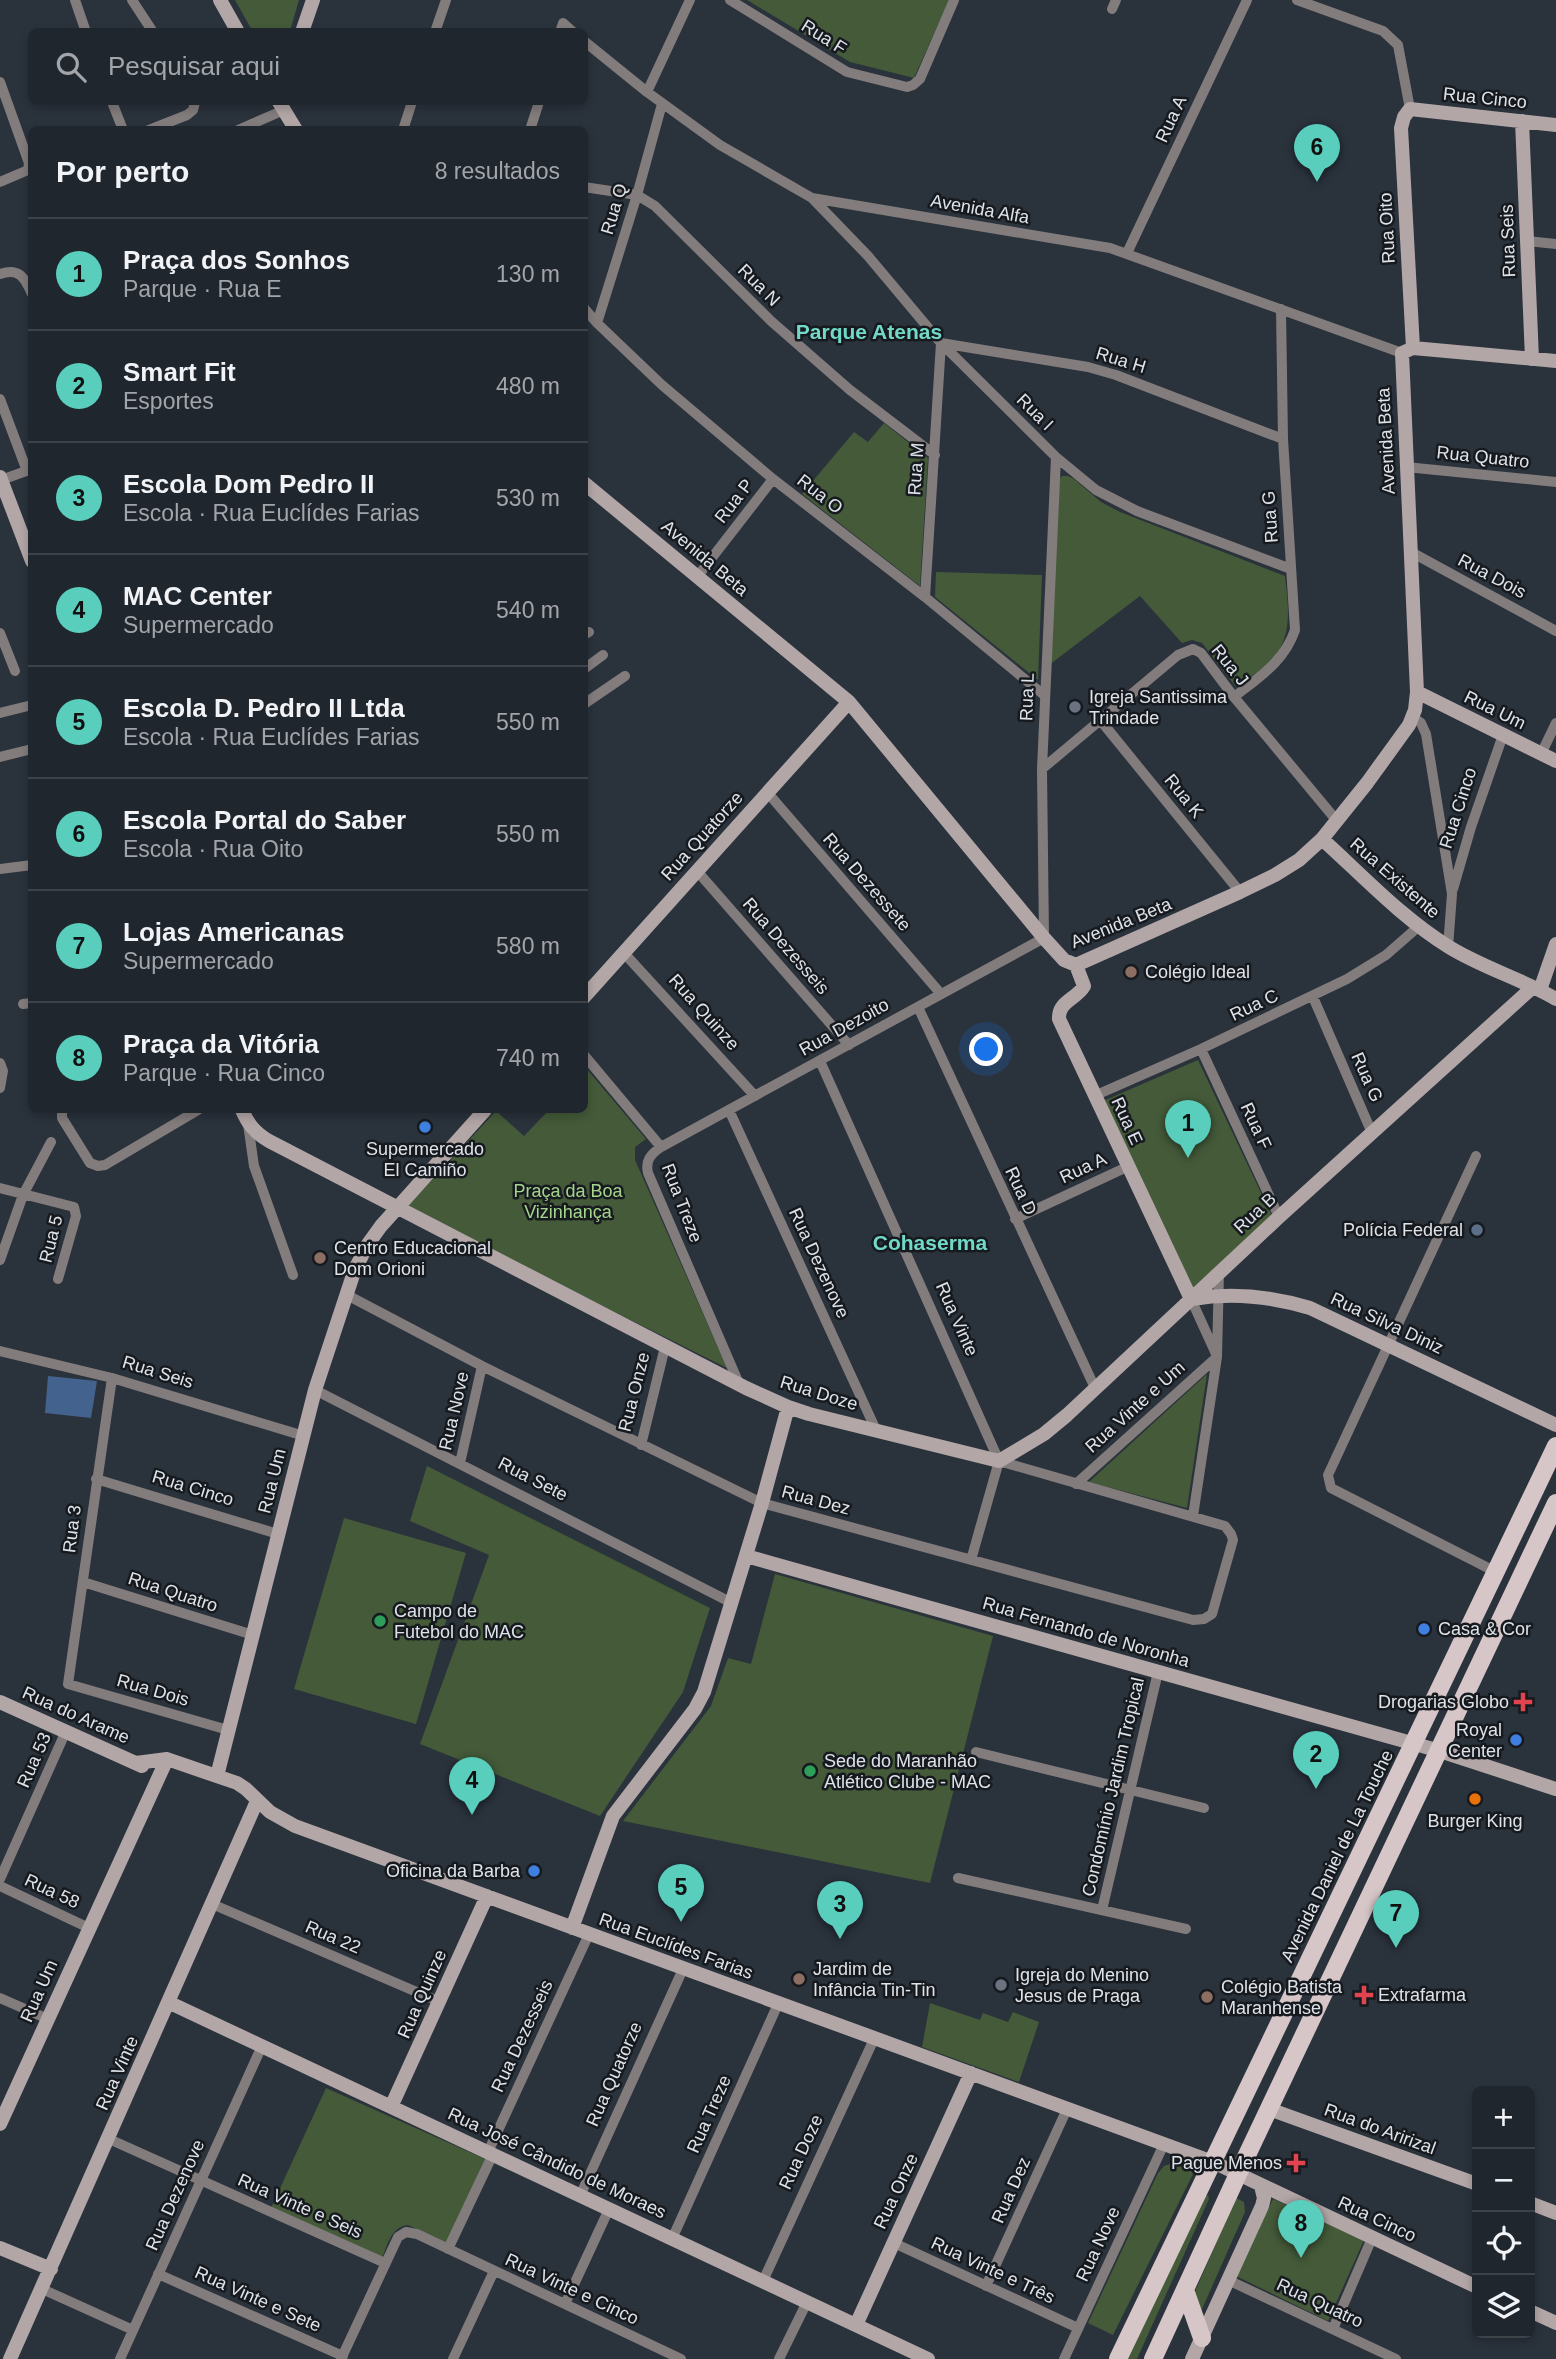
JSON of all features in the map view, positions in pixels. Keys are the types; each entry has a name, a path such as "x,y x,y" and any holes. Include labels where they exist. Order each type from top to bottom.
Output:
{"main road":[{"name":"Avenida Daniel de La Touche","path":"1118,2359 1555,1450"},
{"path":"1153,2359 1556,1503"},
{"path":"1202,2183 1222,2174 1238,2174"},
{"path":"1185,2290 1202,2338"}],"street":[{"path":"75,0 85,28"},
{"path":"132,0 150,28"},
{"path":"219,0 236,28"},
{"path":"303,28 313,0"},
{"path":"436,28 446,0"},
{"path":"647,92 690,0"},
{"name":"Rua F","path":"730,0 847,72 907,87 913,86 920,79 954,0"},
{"name":"Rua A","path":"1127,253 1247,0"},
{"path":"1297,0 1383,31 1395,40 1410,109"},
{"name":"Avenida Alfa","path":"588,44 662,104 720,145 812,198 1127,253 1281,309 1407,350"},
{"path":"0,82 28,160"},
{"name":"Rua Q","path":"597,323 662,104"},
{"path":"113,105 121,126"},
{"path":"158,126 187,114 193,110 194,105"},
{"path":"244,126 278,105"},
{"path":"281,105 294,126"},
{"path":"404,126 411,105"},
{"path":"531,126 538,105"},
{"name":"Rua Cinco","path":"1410,109 1556,125"},
{"name":"Rua Oito","path":"1407,350 1401,128 1410,109"},
{"name":"Rua Seis","path":"1522,121 1532,359"},
{"path":"0,182 28,170"},
{"name":"Rua N","path":"588,188 637,195 655,206 771,321 850,390 935,454"},
{"name":"Rua I","path":"812,198 868,256 941,343 1056,457 1096,490 1137,511 1291,569"},
{"path":"1527,241 1556,244"},
{"path":"0,274 9,270 21,274 28,284"},
{"name":"Rua G","path":"1234,697 1274,667 1296,631 1283,439 1281,309"},
{"name":"Rua O","path":"588,313 662,385 773,480 925,597 1044,695"},
{"name":"Rua M","path":"925,597 941,343"},
{"name":"Rua H","path":"941,343 1116,375 1283,439"},
{"path":"1407,350 1556,361"},
{"name":"Avenida Beta","path":"588,486 849,702 1044,938 1064,960 1076,965 1288,868 1322,839 1337,821 1367,783 1412,717 1417,692 1406,467 1407,350"},
{"path":"0,399 28,468"},
{"name":"Rua L","path":"1044,938 1042,769 1056,457"},
{"name":"Rua Quatro","path":"1406,467 1556,482"},
{"path":"28,470 1,479 28,550"},
{"name":"Rua P","path":"697,577 773,480"},
{"name":"Rua Dois","path":"1411,552 1556,631"},
{"path":"1,639 15,671"},
{"name":"Rua J","path":"1042,769 1186,650 1193,649 1201,653 1337,821"},
{"path":"588,666 603,655"},
{"path":"588,702 625,676"},
{"name":"Rua Um","path":"1417,692 1556,761"},
{"name":"Rua Quatorze","path":"588,994 849,702"},
{"path":"0,713 28,706"},
{"path":"1412,717 1421,723 1426,734 1452,894 1448,947"},
{"name":"Rua K","path":"1101,722 1240,892"},
{"path":"1541,754 1556,723"},
{"name":"Rua Cinco","path":"1452,894 1471,827 1503,735"},
{"path":"0,757 28,750"},
{"name":"Rua Dezessete","path":"767,793 941,994"},
{"name":"Rua Existente","path":"1322,839 1418,927 1448,947 1556,999"},
{"path":"0,869 28,866"},
{"name":"Rua Dezesseis","path":"697,871 849,1045"},
{"name":"Rua C","path":"1094,1096 1313,997 1385,955 1418,927"},
{"name":"Rua Dezoito","path":"661,1147 1044,938"},
{"path":"1536,988 1556,944"},
{"name":"Rua Quinze","path":"624,953 755,1096"},
{"name":"Rua E","path":"1076,965 1084,988 1062,1005 1058,1014 1127,1167 1191,1299"},
{"name":"Rua B","path":"999,1461 1044,1434 1279,1217 1536,988"},
{"name":"Rua G","path":"1313,997 1372,1133"},
{"name":"Rua D","path":"918,1007 1014,1219 1095,1388"},
{"name":"Rua F","path":"1201,1049 1279,1217"},
{"name":"Rua Treze","path":"588,1060 661,1147 649,1157 648,1173 740,1386"},
{"name":"Rua Vinte","path":"820,1060 999,1461"},
{"path":"0,1063 3,1079 0,1088"},
{"name":"Rua Dezenove","path":"730,1110 876,1430"},
{"path":"62,1113 62,1118 90,1163 102,1166 193,1113"},
{"path":"243,1113 248,1124 254,1166 293,1275"},
{"path":"397,1209 482,1113"},
{"name":"Rua Doze","path":"248,1124 269,1141 397,1209 740,1386 788,1407 999,1461 1220,1524"},
{"path":"0,1260 23,1195 51,1142"},
{"path":"1476,1156 1328,1475 1328,1484 1331,1488 1496,1572"},
{"name":"Rua A","path":"1014,1219 1127,1167"},
{"path":"0,1188 23,1195"},
{"name":"Rua 5","path":"23,1195 74,1207 76,1216 58,1279"},
{"name":"Rua Um","path":"217,1776 315,1390 355,1269 368,1244 397,1209"},
{"path":"1193,1516 1217,1357 1219,1272"},
{"name":"Rua Dez","path":"347,1295 482,1366 762,1503 1193,1620 1204,1619 1214,1610 1233,1540 1229,1530 1220,1524"},
{"name":"Rua Silva Diniz","path":"1191,1299 1220,1295 1261,1296 1310,1308 1556,1425"},
{"path":"1191,1299 1217,1357"},
{"name":"Rua Onze","path":"641,1445 665,1347"},
{"name":"Rua Seis","path":"0,1351 112,1378 304,1436"},
{"name":"Rua Vinte e Um","path":"1076,1484 1217,1357"},
{"name":"Rua Nove","path":"460,1463 482,1366"},
{"name":"Rua 3","path":"68,1684 112,1378"},
{"name":"Rua Sete","path":"315,1390 732,1602"},
{"path":"572,1928 613,1816 700,1702 762,1503 788,1407"},
{"path":"971,1560 999,1461"},
{"name":"Rua Cinco","path":"96,1479 278,1534"},
{"name":"Rua Fernando de Noronha","path":"746,1556 1440,1751 1556,1789"},
{"name":"Rua Quatro","path":"83,1582 253,1635"},
{"name":"Condomínio Jardim Tropical","path":"1102,1910 1158,1672"},
{"name":"Rua Dois","path":"68,1684 229,1730"},
{"name":"Rua do Arame","path":"0,1702 159,1774"},
{"name":"Rua 53","path":"0,1879 66,1731"},
{"path":"976,1752 1204,1808"},
{"name":"Rua Um","path":"2,2115 167,1759"},
{"name":"Rua Euclídes Farias","path":"136,1763 167,1759 217,1776 242,1786 270,1812 295,1826 1213,2162 1238,2174"},
{"name":"Rua Vinte","path":"10,2359 170,2003 257,1801"},
{"path":"958,1878 1186,1929"},
{"name":"Rua 58","path":"0,1886 89,1928"},
{"name":"Rua Quinze","path":"391,2107 487,1896"},
{"name":"Rua 22","path":"212,1904 440,2002"},
{"name":"Rua Dezesseis","path":"490,2153 589,1934"},
{"name":"Rua Quatorze","path":"580,2196 683,1969"},
{"path":"0,1998 48,2019"},
{"name":"Rua José Cândido de Moraes","path":"170,2003 928,2359"},
{"name":"Rua Treze","path":"672,2239 778,2004"},
{"name":"Rua Doze","path":"763,2281 874,2039"},
{"name":"Rua Dezenove","path":"120,2359 262,2046"},
{"name":"Rua Onze","path":"856,2325 971,2074"},
{"name":"Rua Dez","path":"986,2286 1067,2109"},
{"name":"Rua do Aririzal","path":"1269,2109 1472,2182"},
{"name":"Rua Vinte e Seis","path":"109,2139 384,2263"},
{"name":"Rua Nove","path":"1064,2359 1164,2144"},
{"path":"448,2249 490,2153"},
{"name":"Rua Cinco","path":"1238,2174 1472,2285"},
{"path":"1192,2359 1262,2206 1264,2198 1261,2186"},
{"path":"1535,2205 1556,2213"},
{"path":"565,2304 609,2209"},
{"name":"Rua Vinte e Cinco","path":"384,2263 398,2237 403,2232 414,2233 681,2359"},
{"path":"1333,2329 1372,2238"},
{"name":"Rua Vinte e Três","path":"894,2243 1078,2328"},
{"path":"0,2248 51,2269"},
{"path":"342,2357 384,2263"},
{"path":"453,2359 494,2271"},
{"name":"Rua Vinte e Sete","path":"158,2274 342,2357"},
{"name":"Rua Quatro","path":"1228,2280 1396,2359"},
{"path":"42,2289 133,2330"},
{"path":"779,2359 807,2302"},
{"path":"1535,2313 1556,2323"}],"green space":[{"path":"235,0 299,0 291,28 251,28"},
{"path":"747,0 949,0 914,78 850,62"},
{"path":"884,423 928,458 920,586 802,494 854,432 868,442"},
{"path":"1062,476 1074,479 1101,502 1120,512 1285,576 1288,620 1283,641 1271,660 1236,687 1202,643 1192,640 1182,643 1140,596 1049,665 1059,479"},
{"path":"936,572 1042,575 1038,680 935,597"},
{"path":"1198,1060 1272,1216 1193,1288 1103,1101"},
{"name":"Praça da Boa Vizinhança","path":"588,1071 646,1139 635,1147 635,1160 727,1368 406,1208 494,1113 498,1113 524,1136 546,1113 588,1113"},
{"path":"1207,1374 1187,1508 1089,1482"},
{"path":"427,1466 710,1608 683,1692 600,1816 420,1744 489,1555 410,1521"},
{"name":"Campo de Futebol do MAC","path":"344,1518 466,1553 416,1724 294,1689"},
{"name":"Sede do Maranhão Atlético Clube - MAC","path":"775,1574 993,1636 930,1883 623,1821 711,1706 728,1658 751,1664"},
{"path":"930,2003 980,2020 983,2013 1008,2022 1013,2012 1039,2022 1019,2082 922,2047"},
{"path":"326,2088 485,2159 447,2243 408,2225 402,2226 388,2242 382,2258 271,2208"},
{"path":"1176,2162 1189,2166 1194,2172 1113,2335 1088,2323 1158,2173 1164,2166"},
{"path":"1208,2195 1209,2199 1137,2359 1126,2359 1205,2196"},
{"path":"1236,2198 1244,2202 1245,2212 1199,2316 1193,2296"},
{"path":"1273,2199 1364,2240 1328,2321 1236,2276"}],"water":[{"path":"48,1376 97,1381 91,1418 45,1413"}],"place":[{"name":"Escola Portal do Saber","path":"1317,182"},
{"name":"Igreja Santissima Trindade","path":"1075,707"},
{"name":"Colégio Ideal","path":"1131,972"},
{"name":"Supermercado El Camiño","path":"425,1127"},
{"name":"Praça dos Sonhos","path":"1188,1158"},
{"name":"Polícia Federal","path":"1477,1230"},
{"name":"Centro Educacional Dom Orioni","path":"320,1258"},
{"name":"Campo de Futebol do MAC","path":"380,1621"},
{"name":"Casa & Cor","path":"1424,1629"},
{"name":"Drogarias Globo","path":"1523,1702"},
{"name":"Royal Center","path":"1516,1740"},
{"name":"Sede do Maranhão Atlético Clube - MAC","path":"810,1771"},
{"name":"Smart Fit","path":"1316,1789"},
{"name":"Burger King","path":"1475,1799"},
{"name":"MAC Center","path":"472,1815"},
{"name":"Oficina da Barba","path":"534,1871"},
{"name":"Escola D. Pedro II Ltda","path":"681,1922"},
{"name":"Escola Dom Pedro II","path":"840,1939"},
{"name":"Lojas Americanas","path":"1396,1948"},
{"name":"Jardim de Infância Tin-Tin","path":"799,1979"},
{"name":"Igreja do Menino Jesus de Praga","path":"1001,1985"},
{"name":"Extrafarma","path":"1364,1995"},
{"name":"Colégio Batista Maranhense","path":"1207,1997"},
{"name":"Pague Menos","path":"1296,2163"},
{"name":"Praça da Vitória","path":"1301,2258"}],"district":[{"name":"Parque Atenas","path":"869,331"},
{"name":"Cohaserma","path":"930,1242"}]}
